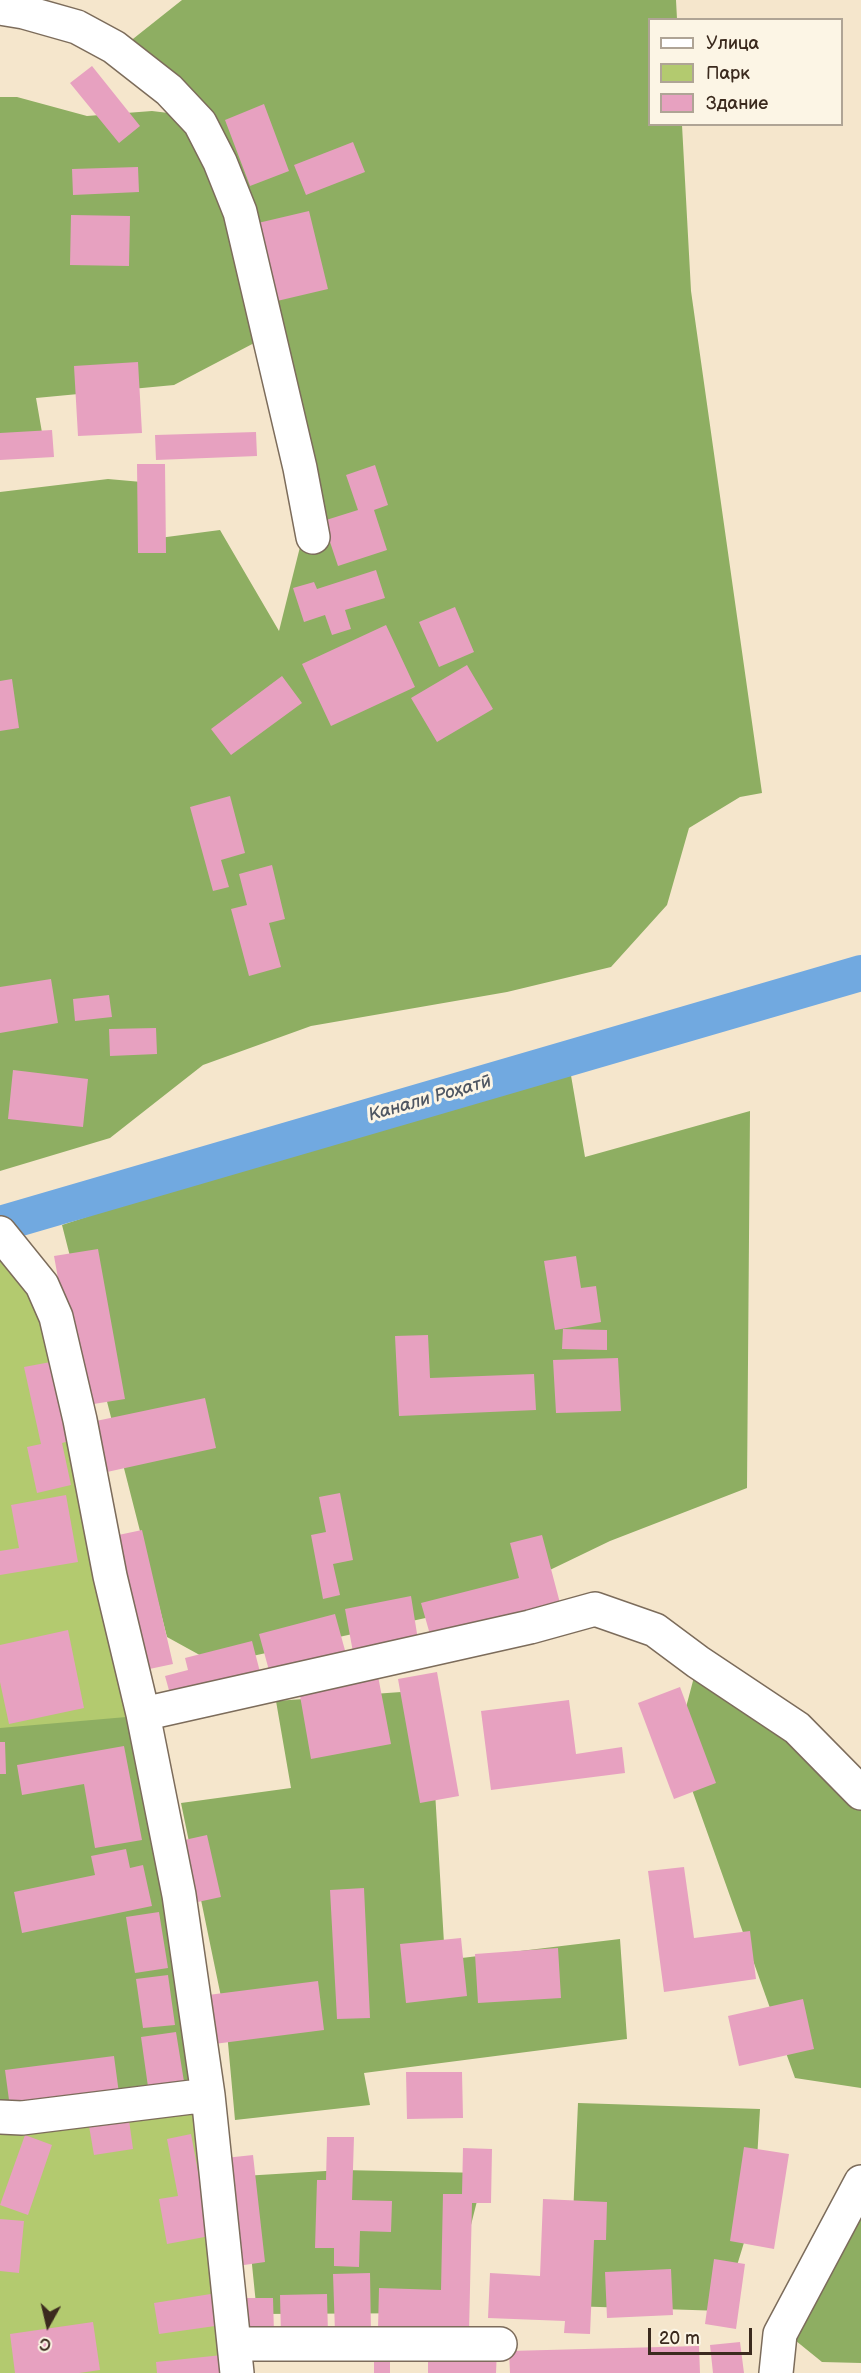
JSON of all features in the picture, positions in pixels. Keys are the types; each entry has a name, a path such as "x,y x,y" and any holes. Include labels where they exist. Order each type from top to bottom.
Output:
{"street":[{"path":"0,8 24,12 77,27 114,47 170,90 200,123 220,162 242,222 288,425 300,468 313,537"},
{"path":"0,1233 42,1285 56,1317 80,1420 110,1576 143,1714 179,1895 208,2095 236,2359 500,2344"},
{"path":"143,1714 531,1627 595,1609 655,1630 698,1662 797,1728 861,1793"},
{"path":"0,2117 22,2118 208,2095"},
{"path":"776,2373 780,2334 861,2182"}],"green space":[{"path":"182,0 676,0 677,18 648,18 648,126 682,126 691,291 762,793 740,797 689,828 667,905 611,967 507,992 311,1026 203,1065 110,1138 0,1171 0,492 108,479 153,483 159,538 220,530 279,631 305,527 258,341 174,385 36,398 44,444 0,448 0,97 17,97 87,116 152,111 193,116 114,54"},
{"path":"568,1058 585,1157 750,1111 747,1488 610,1541 471,1608 216,1664 167,1637 62,1225"},
{"path":"0,1259 53,1319 138,1716 235,2373 0,2373"},
{"path":"698,1662 861,1793 861,2088 795,2078 676,1745"},
{"path":"429,1690 445,1960 620,1939 627,2039 364,2073 370,2105 235,2120 226,2021 181,1803 291,1788 276,1701"},
{"path":"138,1716 204,2104 0,2122 0,1728"},
{"path":"578,2103 760,2109 754,2210 723,2311 569,2306"},
{"path":"342,2170 484,2173 449,2313 257,2314 243,2176"},
{"path":"861,2182 861,2363 822,2362 785,2332"}],"building":[{"path":"92,66 140,126 119,143 70,83"},
{"path":"264,104 289,171 250,186 225,120"},
{"path":"353,142 365,172 306,195 294,165"},
{"path":"138,167 139,192 73,195 72,169"},
{"path":"309,211 328,289 277,301 258,223"},
{"path":"71,215 130,216 129,266 70,265"},
{"path":"138,362 142,433 78,436 74,366"},
{"path":"52,430 54,457 0,460 0,433"},
{"path":"256,432 257,456 156,460 155,435"},
{"path":"137,464 165,464 166,553 138,553"},
{"path":"375,465 388,505 374,510 387,550 338,566 323,521 358,510 346,475"},
{"path":"376,570 385,598 345,610 351,629 332,635 325,615 304,622 293,588 314,582 317,589"},
{"path":"455,607 474,652 439,667 419,622"},
{"path":"386,625 415,687 331,726 302,664"},
{"path":"467,665 493,709 437,742 411,698"},
{"path":"282,676 302,703 231,755 211,729"},
{"path":"12,679 19,728 0,731 0,681"},
{"path":"230,796 245,853 221,860 229,887 213,891 190,807"},
{"path":"272,865 285,919 269,923 281,967 249,976 231,909 247,905 239,874"},
{"path":"51,979 58,1023 0,1033 0,987"},
{"path":"109,995 112,1017 75,1021 73,999"},
{"path":"156,1028 157,1054 110,1056 109,1029"},
{"path":"13,1070 88,1079 83,1127 8,1119"},
{"path":"98,1249 125,1399 81,1406 54,1256"},
{"path":"576,1256 581,1288 596,1286 601,1322 555,1330 544,1261"},
{"path":"563,1329 607,1330 607,1350 562,1349"},
{"path":"428,1335 430,1378 534,1374 536,1410 399,1416 395,1336"},
{"path":"618,1358 621,1411 556,1413 553,1360"},
{"path":"56,1361 73,1440 62,1443 71,1485 37,1493 27,1447 41,1444 24,1367"},
{"path":"205,1398 216,1448 107,1472 96,1421"},
{"path":"340,1493 353,1560 333,1564 340,1595 323,1599 311,1535 326,1532 319,1497"},
{"path":"66,1495 78,1562 0,1575 0,1551 19,1548 11,1505"},
{"path":"142,1530 173,1664 140,1671 109,1537"},
{"path":"542,1535 560,1603 431,1638 421,1603 519,1578 510,1543"},
{"path":"411,1596 418,1640 353,1652 345,1609"},
{"path":"335,1614 346,1654 270,1674 259,1634"},
{"path":"68,1630 84,1708 9,1724 0,1682 0,1645"},
{"path":"252,1641 260,1672 170,1694 165,1676 188,1670 185,1658"},
{"path":"437,1672 459,1796 420,1803 398,1679"},
{"path":"378,1676 391,1744 311,1759 299,1690"},
{"path":"680,1687 716,1783 674,1799 638,1703"},
{"path":"569,1700 576,1754 622,1747 625,1773 491,1790 481,1711"},
{"path":"0,1742 5,1742 6,1774 0,1774"},
{"path":"124,1746 142,1840 95,1848 84,1784 22,1795 17,1765"},
{"path":"207,1835 221,1897 193,1903 180,1841"},
{"path":"126,1849 130,1868 143,1865 152,1906 22,1933 14,1892 95,1875 91,1856"},
{"path":"684,1867 694,1938 750,1931 756,1979 664,1992 648,1871"},
{"path":"364,1888 370,2018 337,2019 330,1890"},
{"path":"159,1912 168,1968 135,1973 126,1917"},
{"path":"461,1938 467,1996 406,2003 400,1944"},
{"path":"558,1948 561,1998 478,2003 475,1954"},
{"path":"168,1975 175,2025 143,2028 136,1979"},
{"path":"318,1981 324,2030 214,2044 208,1995"},
{"path":"803,1999 814,2049 739,2066 728,2016"},
{"path":"176,2032 185,2088 149,2094 141,2037"},
{"path":"114,2056 120,2101 11,2115 5,2070"},
{"path":"406,2072 462,2072 463,2118 407,2119"},
{"path":"129,2120 133,2149 94,2155 89,2126"},
{"path":"191,2134 210,2236 167,2244 159,2199 178,2196 167,2139"},
{"path":"25,2135 52,2145 28,2215 0,2205"},
{"path":"327,2137 354,2137 352,2200 392,2201 391,2232 360,2231 359,2267 334,2266 334,2248 315,2248 317,2180 326,2180"},
{"path":"744,2147 789,2154 774,2249 730,2241"},
{"path":"463,2148 492,2149 491,2203 472,2203 469,2332 378,2329 379,2288 441,2290 443,2194 462,2194"},
{"path":"253,2155 265,2262 237,2266 225,2158"},
{"path":"543,2199 607,2202 606,2240 594,2240 590,2334 564,2333 565,2321 488,2318 490,2273 540,2276"},
{"path":"0,2219 24,2221 19,2273 0,2271"},
{"path":"714,2259 745,2264 736,2329 705,2324"},
{"path":"671,2269 673,2315 607,2318 605,2272"},
{"path":"370,2273 371,2332 335,2332 333,2274"},
{"path":"217,2293 222,2325 159,2334 154,2303"},
{"path":"327,2294 328,2335 281,2336 280,2295"},
{"path":"243,2298 273,2298 274,2334 243,2335"},
{"path":"93,2322 100,2370 79,2373 15,2373 10,2334"},
{"path":"740,2342 744,2373 713,2373 710,2345"},
{"path":"699,2346 700,2373 510,2373 509,2351"},
{"path":"428,2349 497,2350 496,2373 428,2373"},
{"path":"222,2355 223,2373 157,2373 156,2362"},
{"path":"374,2358 390,2358 390,2373 374,2373"}],"waterway":[{"name":"Канали Роҳатӣ","path":"0,1224 861,973"}]}
